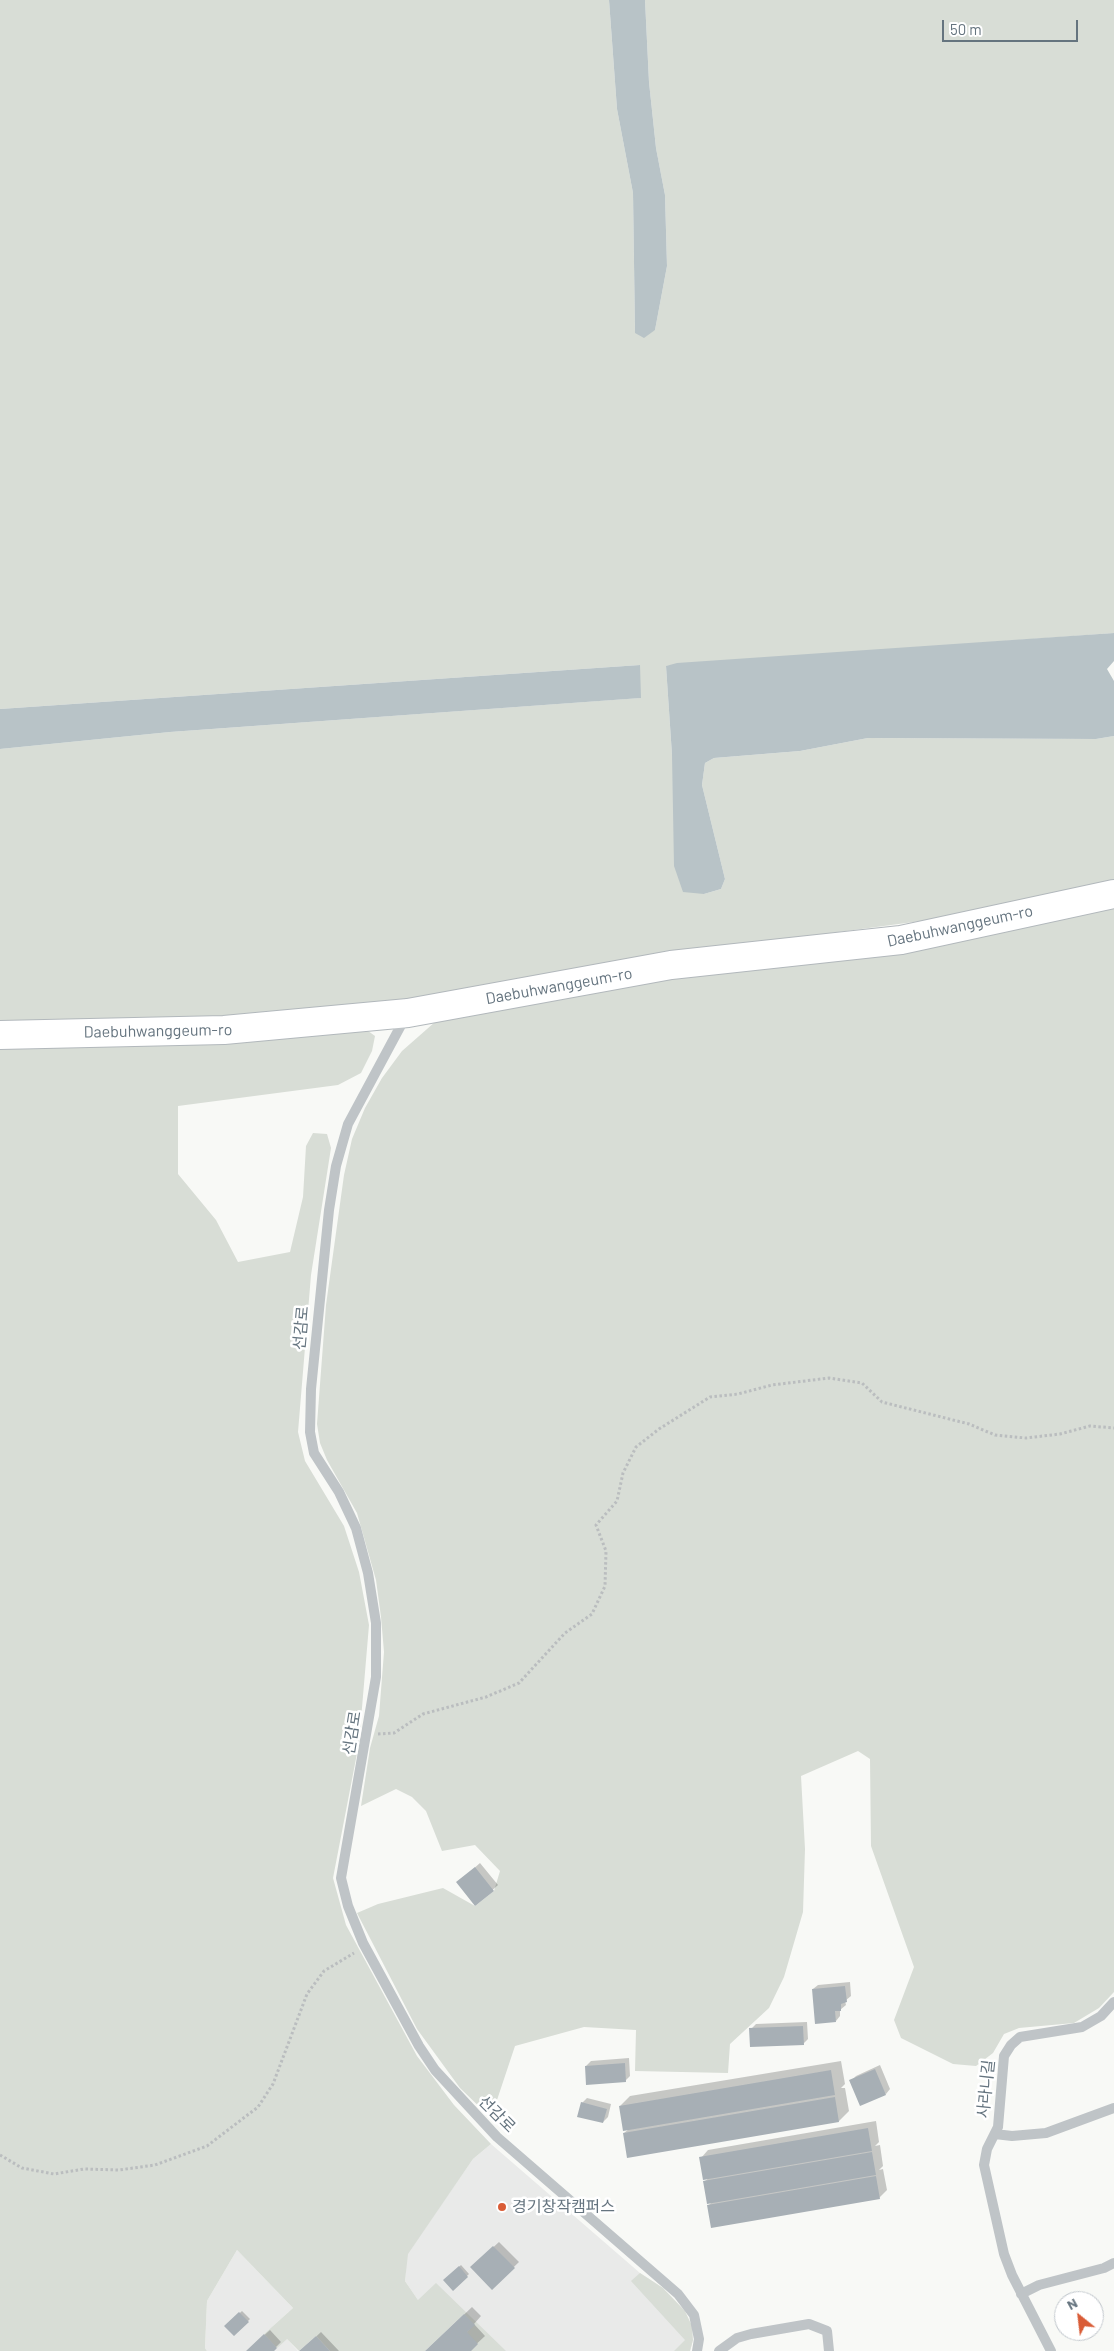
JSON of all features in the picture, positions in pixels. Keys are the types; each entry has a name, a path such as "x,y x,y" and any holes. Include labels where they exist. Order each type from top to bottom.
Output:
{"main road":[{"name":"Daebuhwanggeum-ro","path":"0,1035 224,1030 408,1013 671,965 901,940 1114,894"}],"lane":[{"name":"선감로","path":"408,1013 348,1124 336,1166 329,1210 311,1389 310,1432 314,1453 339,1492 356,1528 368,1572 376,1623 376,1677 341,1878 348,1906 363,1943 419,2046 435,2070 496,2137 678,2294 694,2314 699,2339 697,2351"},
{"name":"사라니길","path":"1051,2351 1021,2294 1004,2254 984,2165 998,2127 1004,2056 1011,2045 1020,2037 1082,2027 1100,2016 1114,2002"},
{"name":"사라니길","path":"995,2134 1012,2136 1046,2133 1114,2108"},
{"path":"1021,2294 1039,2285 1104,2268 1114,2263"},
{"path":"719,2351 737,2338 808,2324 827,2331 830,2351"}],"path":[{"path":"367,1736 394,1733 423,1714 486,1697 519,1683 565,1633 592,1614 605,1586 606,1551 596,1525 616,1501 623,1473 636,1447 659,1429 710,1397 738,1394 772,1385 828,1378 862,1383 882,1402 969,1424 995,1435 1026,1438 1060,1434 1090,1426 1114,1428"},
{"path":"0,2155 22,2168 54,2174 84,2169 120,2170 155,2165 208,2146 232,2125 258,2107 273,2084 307,1994 324,1971 352,1956 363,1943"}],"shaded area":[{"path":"0,0 609,0 617,109 633,193 635,333 655,330 667,266 665,195 656,148 649,82 645,0 1114,0 1114,633 666,666 672,755 704,894 721,889 725,879 702,785 705,763 714,758 800,751 868,738 1096,739 1114,736 1114,881 966,915 674,954 361,1010 0,1027 0,749 170,732 640,698 640,665 0,709"},
{"path":"609,0 645,0 649,82 656,148 665,195 667,266 655,330 644,338 635,333 633,193 617,109"},
{"path":"1114,633 1114,661 1107,669 1114,681 1114,736 1096,739 868,738 800,751 714,758 705,763 702,785 725,879 721,889 704,894 683,892 674,866 672,755 666,666 677,663"},
{"path":"640,665 641,698 170,732 0,749 0,709"},
{"path":"1114,903 1114,1992 1099,2008 1074,2023 1019,2028 1004,2034 993,2053 976,2066 953,2064 901,2038 894,2020 914,1967 871,1846 870,1759 858,1751 801,1776 805,1849 803,1912 784,1977 769,2008 730,2044 728,2073 635,2071 636,2030 584,2027 515,2046 491,2118 460,2088 417,2029 357,1913 378,1904 443,1888 475,1906 494,1891 500,1871 475,1845 442,1851 426,1811 412,1797 396,1789 361,1806 370,1748 379,1716 384,1652 381,1617 376,1580 357,1513 327,1460 320,1443 317,1424 326,1305 344,1175 352,1139 365,1108 382,1078 402,1051 435,1022 454,1014"},
{"path":"364,1028 375,1036 372,1051 361,1073 338,1085 178,1106 178,1174 216,1220 238,1262 290,1252 303,1197 306,1146 313,1133 327,1134 331,1148 311,1275 298,1432 305,1461 344,1526 359,1572 369,1625 359,1743 333,1878 346,1925 417,2056 454,2105 491,2144 473,2159 408,2254 405,2281 418,2300 436,2283 506,2351 471,2351 467,2332 474,2325 464,2314 425,2351 330,2351 316,2336 299,2351 287,2339 277,2348 264,2334 293,2308 237,2250 207,2301 205,2348 207,2351 0,2351 0,1046"},
{"name":"경기창작캠퍼스","path":"491,2144 640,2273 663,2288 693,2340 690,2351 425,2351 464,2314 418,2300 405,2281 407,2254 473,2159"},
{"path":"237,2250 293,2308 264,2334 287,2339 298,2351 207,2351 205,2348 207,2301"},
{"path":"640,2273 663,2288 685,2311 692,2326 693,2340 690,2351 674,2351 685,2340 631,2281"}],"building":[{"path":"475,1867 494,1891 475,1906 456,1882"},
{"path":"845,1986 847,2002 841,2004 841,2011 835,2011 836,2022 815,2024 812,1989"},
{"path":"803,2026 804,2045 750,2047 749,2028"},
{"path":"625,2063 626,2082 586,2085 585,2066"},
{"path":"875,2069 886,2095 860,2106 849,2080"},
{"path":"831,2070 835,2095 623,2131 619,2106"},
{"path":"835,2097 839,2122 627,2158 623,2133"},
{"path":"581,2102 607,2109 603,2123 577,2117"},
{"path":"868,2128 872,2151 703,2180 699,2157"},
{"path":"872,2152 876,2175 707,2204 703,2181"},
{"path":"876,2176 880,2199 711,2228 707,2205"},
{"path":"493,2246 515,2268 492,2290 470,2267"},
{"path":"459,2266 468,2277 453,2291 443,2280"},
{"path":"239,2312 249,2322 234,2336 224,2326"},
{"path":"464,2314 475,2325 467,2332 478,2344 471,2351 425,2351"},
{"path":"264,2334 277,2348 274,2351 246,2351"},
{"path":"316,2336 330,2351 299,2351"}],"place":[{"name":"경기창작캠퍼스","path":"502,2207"}]}
